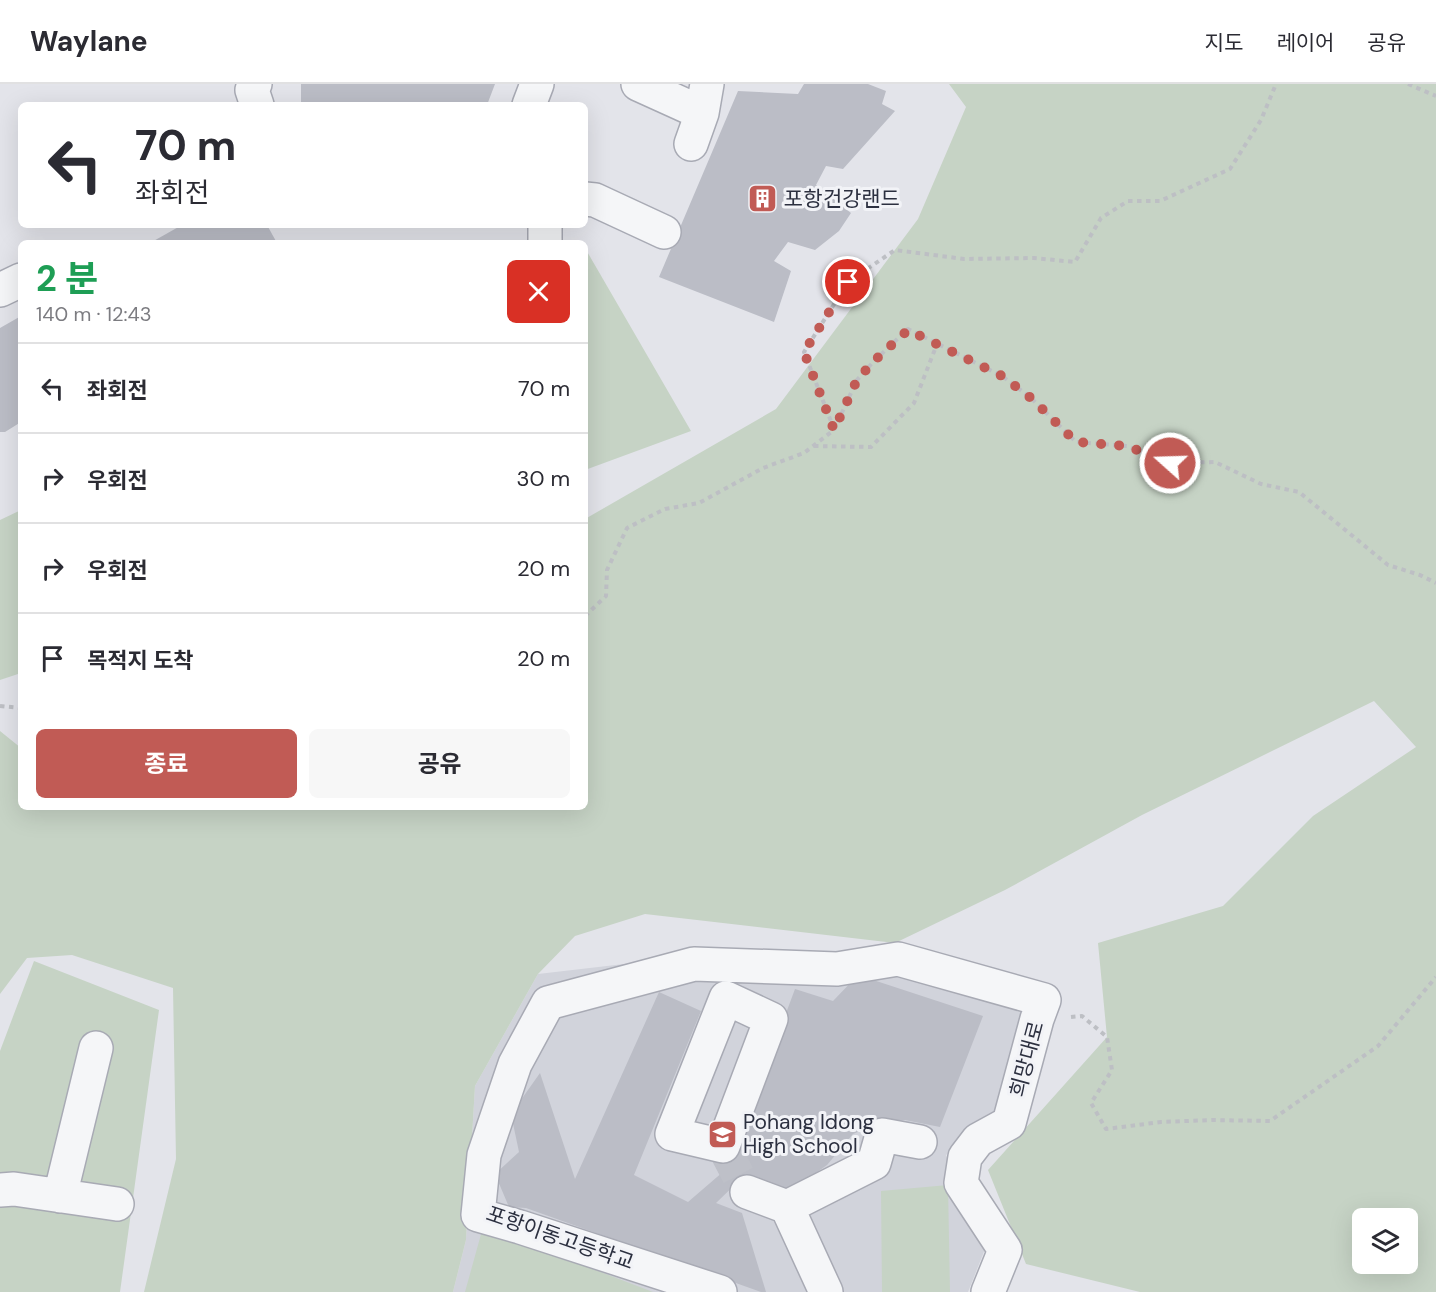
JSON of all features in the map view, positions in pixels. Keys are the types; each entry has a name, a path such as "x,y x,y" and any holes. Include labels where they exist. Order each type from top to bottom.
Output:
{"street":[{"path":"255,84 252,90 256,102"},
{"path":"530,102 537,84"},
{"path":"638,84 705,98 691,144"},
{"path":"588,199 595,200 664,232"},
{"path":"0,290 18,281"},
{"name":"희망대로","path":"837,969 898,959 1044,1000 1009,1123 978,1140 965,1157 961,1182 1005,1250 988,1292"},
{"name":"포항이동고등학교","path":"720,1292 478,1215 484,1155 515,1064 548,1003 694,964 837,969"},
{"path":"60,1196 96,1048"},
{"path":"787,1208 874,1163 882,1135 920,1142"},
{"path":"0,1190 14,1189 117,1204"},
{"path":"747,1192 787,1208 826,1292"}],"path":[{"path":"834,430 804,352 848,282 895,250 964,259 1034,258 1075,262 1101,218 1128,201 1160,201 1230,169 1260,120 1275,84"},
{"path":"1408,84 1436,96"},
{"path":"588,613 606,596 608,570 627,528 665,509 699,503 763,468 804,453 834,430 857,380 908,330 1002,376 1031,398 1076,442 1127,446 1170,463 1215,462 1261,484 1299,492 1388,565 1420,574 1436,583"},
{"path":"813,446 871,447 914,403 937,344"},
{"path":"0,706 18,708"},
{"path":"1037,1019 1082,1016 1107,1037 1112,1070 1091,1103 1106,1129 1161,1122 1270,1121 1378,1046 1436,976"}],"shaded area":[{"name":"Pohang Idong High School","path":"693,956 860,960 1032,1008 995,1114 946,1155 985,1249 968,1292 453,1292 466,1240 475,1086 538,974"}],"green space":[{"path":"949,84 1436,84 1436,1292 1140,1292 1026,1264 988,1170 1107,1037 1098,943 1223,906 1313,816 1416,747 1374,701 1142,815 1005,890 895,943 645,914 575,936 538,974 475,1086 466,1240 453,1292 144,1292 176,1159 173,988 72,955 27,958 0,994 0,731 18,746 18,810 588,810 588,517 776,409 918,219 966,107"},
{"path":"588,253 691,431 588,469"},
{"path":"18,511 18,674 0,680 0,520"},
{"path":"34,961 159,1010 120,1292 0,1292 0,1051"},
{"path":"948,1185 950,1292 882,1292 881,1191"},
{"path":"483,1227 653,1292 465,1292"}],"building":[{"path":"301,84 495,84 488,102 301,102"},
{"name":"포항건강랜드","path":"804,84 868,84 886,91 882,104 895,111 843,169 826,166 816,185 851,213 839,231 815,250 788,242 774,261 791,271 774,322 659,277 738,91 798,94"},
{"path":"177,228 269,228 275,240 155,240"},
{"path":"18,318 18,424 5,432 0,432 0,328"},
{"path":"858,975 983,1016 940,1127 905,1120 879,1123 853,1134 827,1165 775,1202 746,1174 716,1203 742,1213 766,1292 526,1208 509,1207 495,1174 519,1152 511,1114 540,1073 575,1179 659,992 701,1011 634,1175 688,1202 724,1171 744,1126 795,989 833,1001"}],"tunnel":[{"path":"723,1146 747,1192"}],"place":[{"name":"포항건강랜드","path":"763,199"},
{"name":"Pohang Idong High School","path":"722,1134"}],"route":[{"path":"848,282 804,352 834,430 857,380 908,330 1002,376 1031,398 1076,442 1127,446 1170,463"}]}
